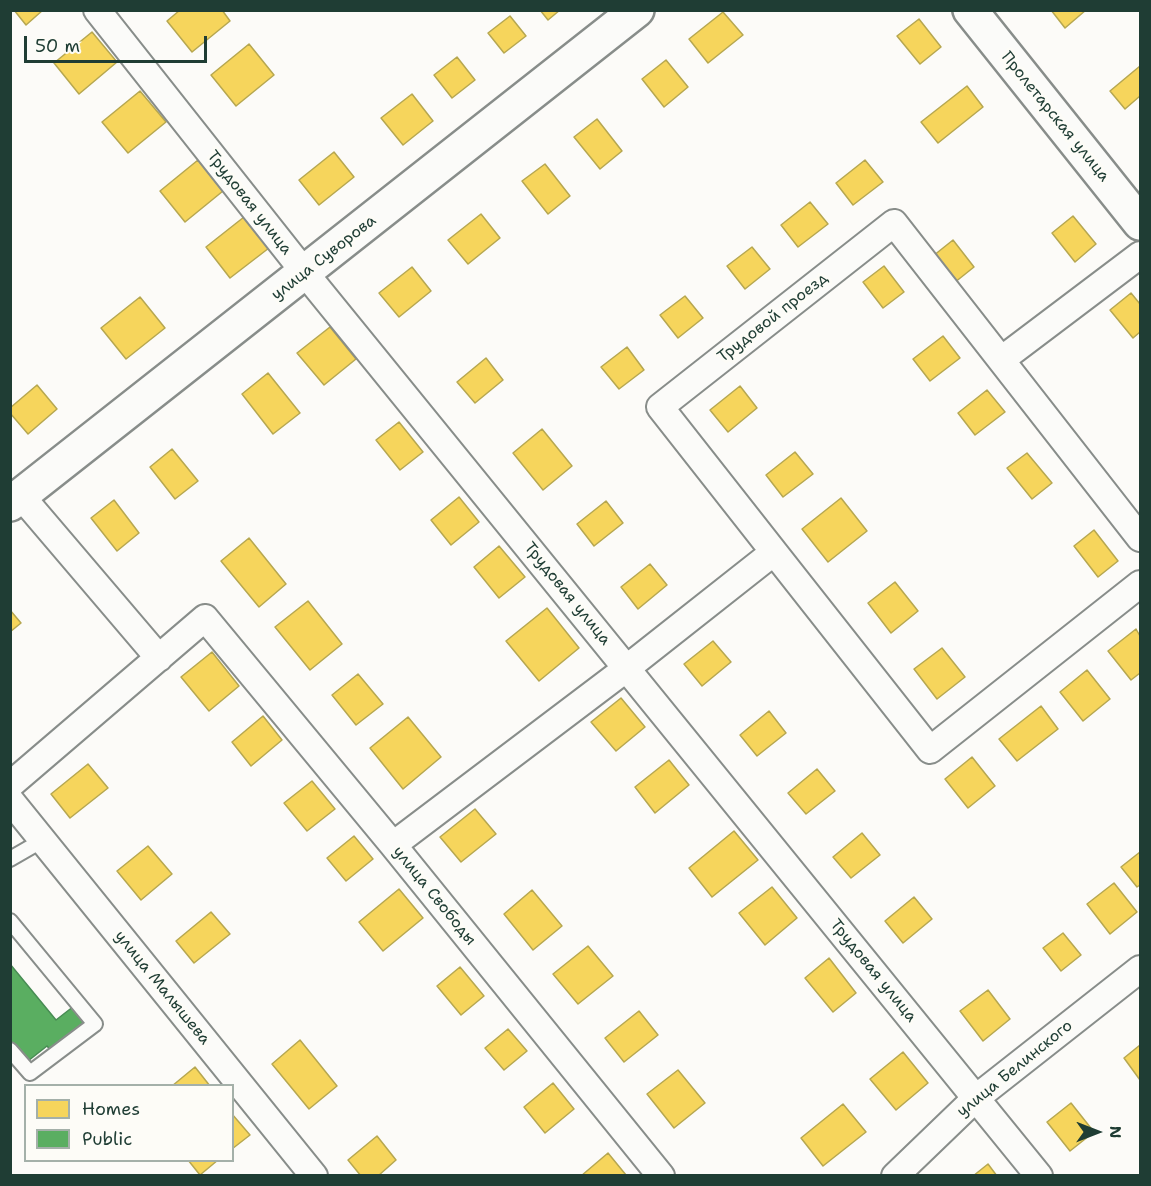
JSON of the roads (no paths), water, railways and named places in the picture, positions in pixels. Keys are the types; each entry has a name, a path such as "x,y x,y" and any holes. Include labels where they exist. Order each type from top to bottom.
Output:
{"main road":[{"name":"улица Суворова","path":"14,494 305,273 637,10"},
{"name":"Пролетарская улица","path":"970,10 1140,224"}],"street":[{"name":"Трудовая улица","path":"97,10 305,273 1039,1176"},
{"name":"Трудовой проезд","path":"1140,538 894,223 660,407 930,750 1140,584"},
{"path":"1001,360 1135,259"},
{"path":"10,785 159,658 14,494"},
{"path":"393,845 627,668 774,552"},
{"name":"улица Свободы","path":"159,658 205,618 393,845 661,1176"},
{"name":"улица Малышева","path":"10,800 314,1176"},
{"name":"улица Белинского","path":"895,1176 976,1098 1140,969"}],"lane":[{"path":"10,859 43,840"},
{"path":"10,921 94,1024 30,1073 10,1050"}]}
